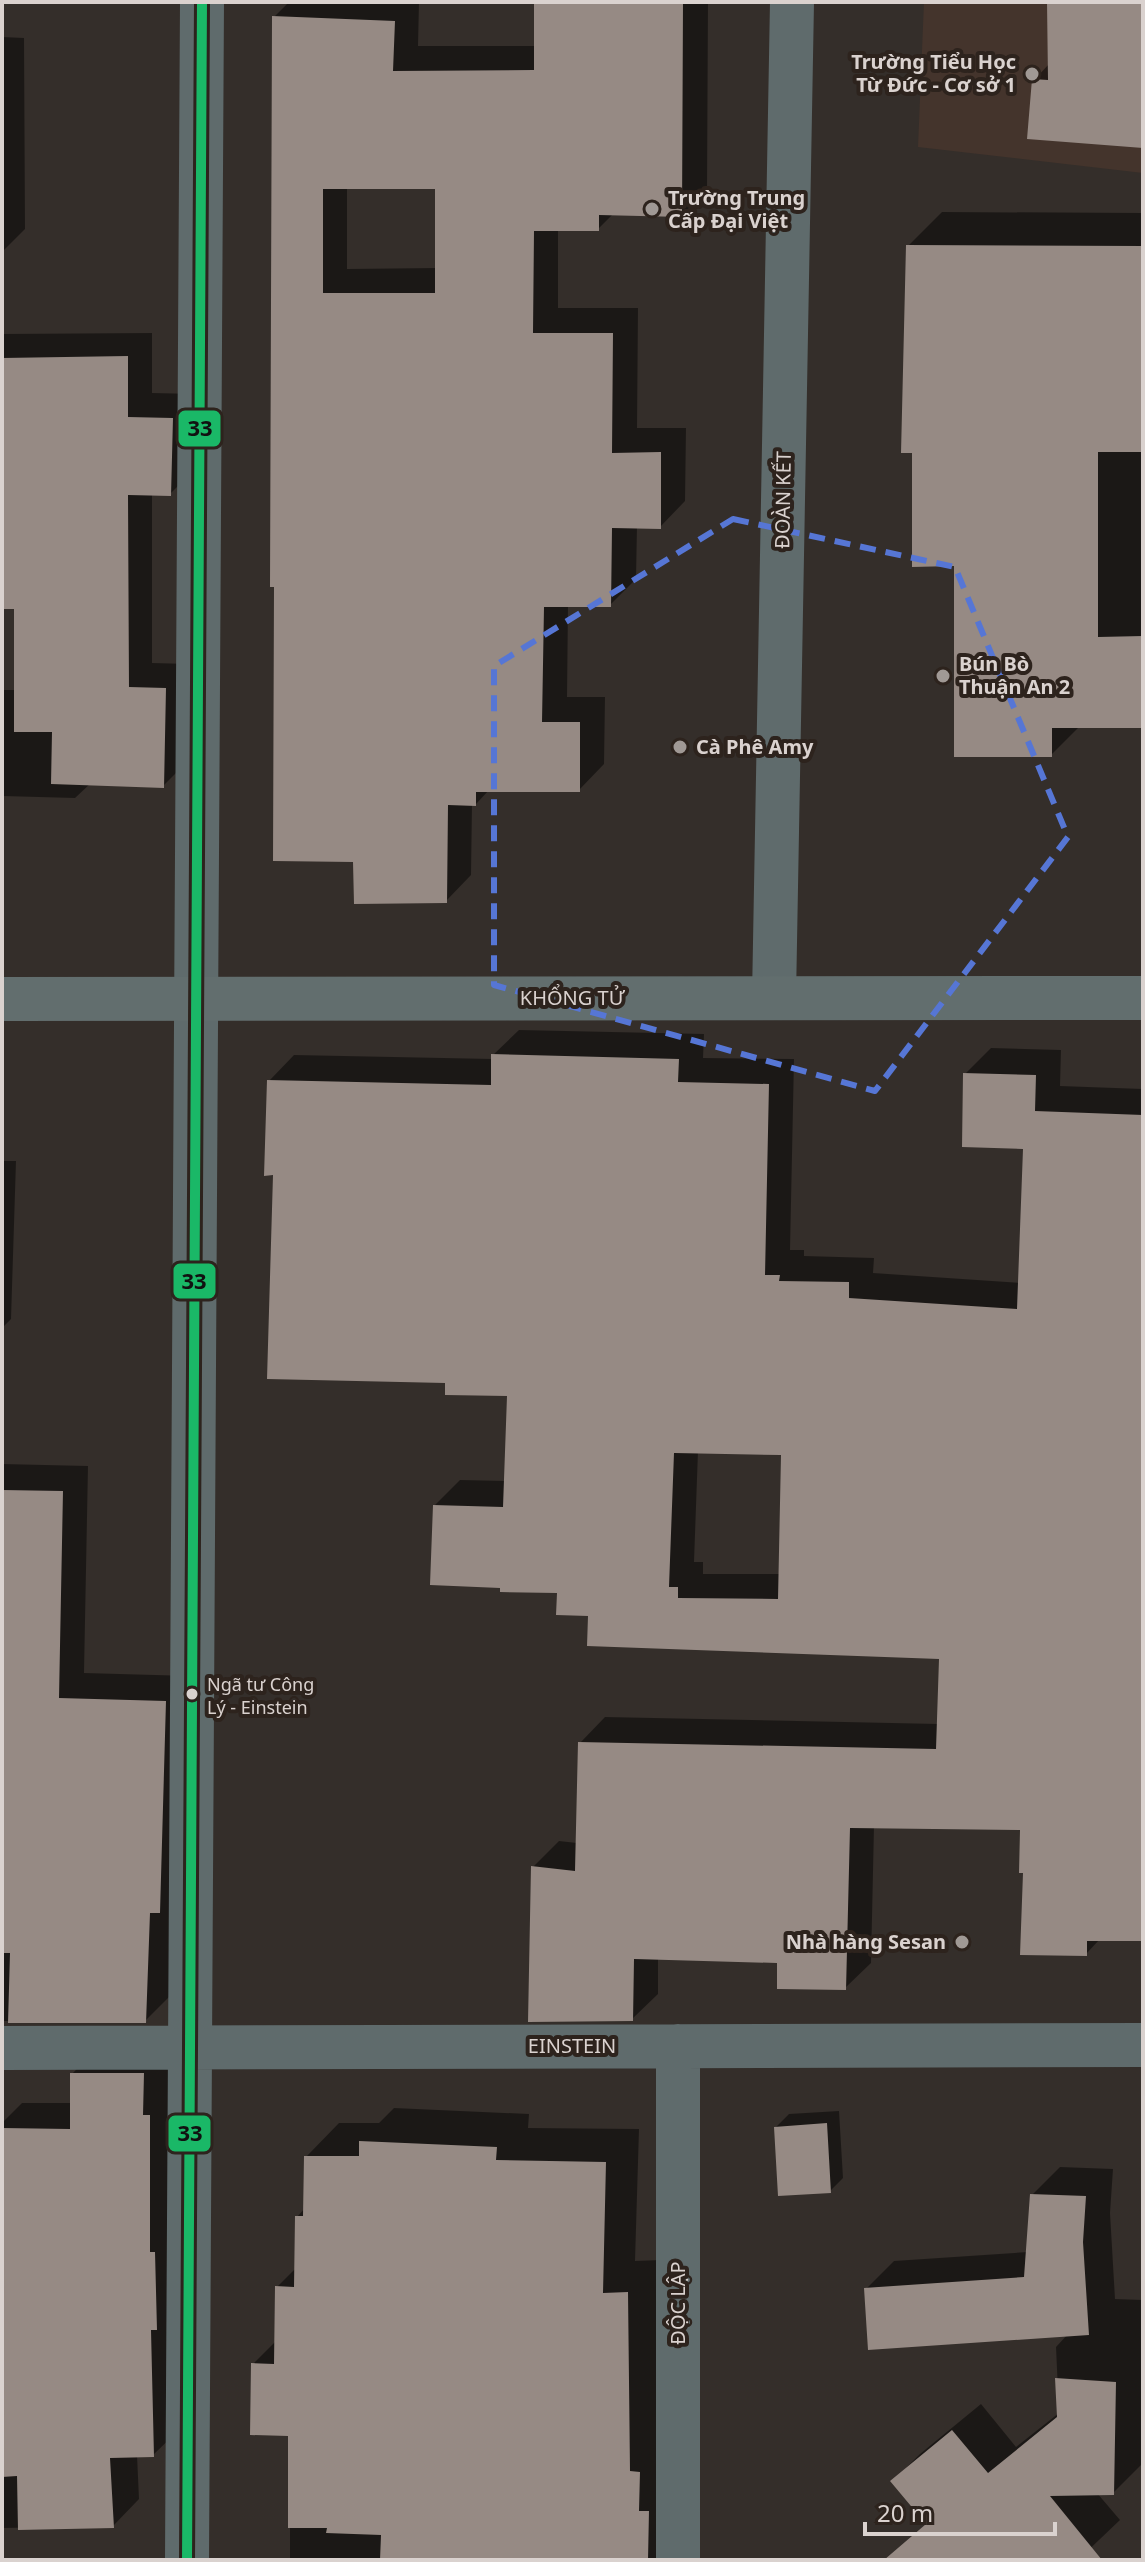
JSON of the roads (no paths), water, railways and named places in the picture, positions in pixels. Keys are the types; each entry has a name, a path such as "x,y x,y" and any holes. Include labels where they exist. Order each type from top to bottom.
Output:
{"street":[{"path":"187,2560 202,2"},
{"name":"ĐOÀN KẾT","path":"774,998 792,2"},
{"name":"KHỔNG TỬ","path":"2,999 1143,998"},
{"name":"EINSTEIN","path":"2,2048 1143,2045"},
{"name":"ĐỘC LẬP","path":"678,2046 678,2560"}],"place":[{"name":"Trường Tiểu Học Từ Đức - Cơ sở 1","path":"1032,74"},
{"name":"Trường Trung Cấp Đại Việt","path":"652,209"},
{"name":"Bún Bò Thuận An 2","path":"943,676"},
{"name":"Cà Phê Amy","path":"680,747"},
{"name":"Ngã tư Công Lý - Einstein","path":"192,1694"},
{"name":"Nhà hàng Sesan","path":"962,1942"}]}
